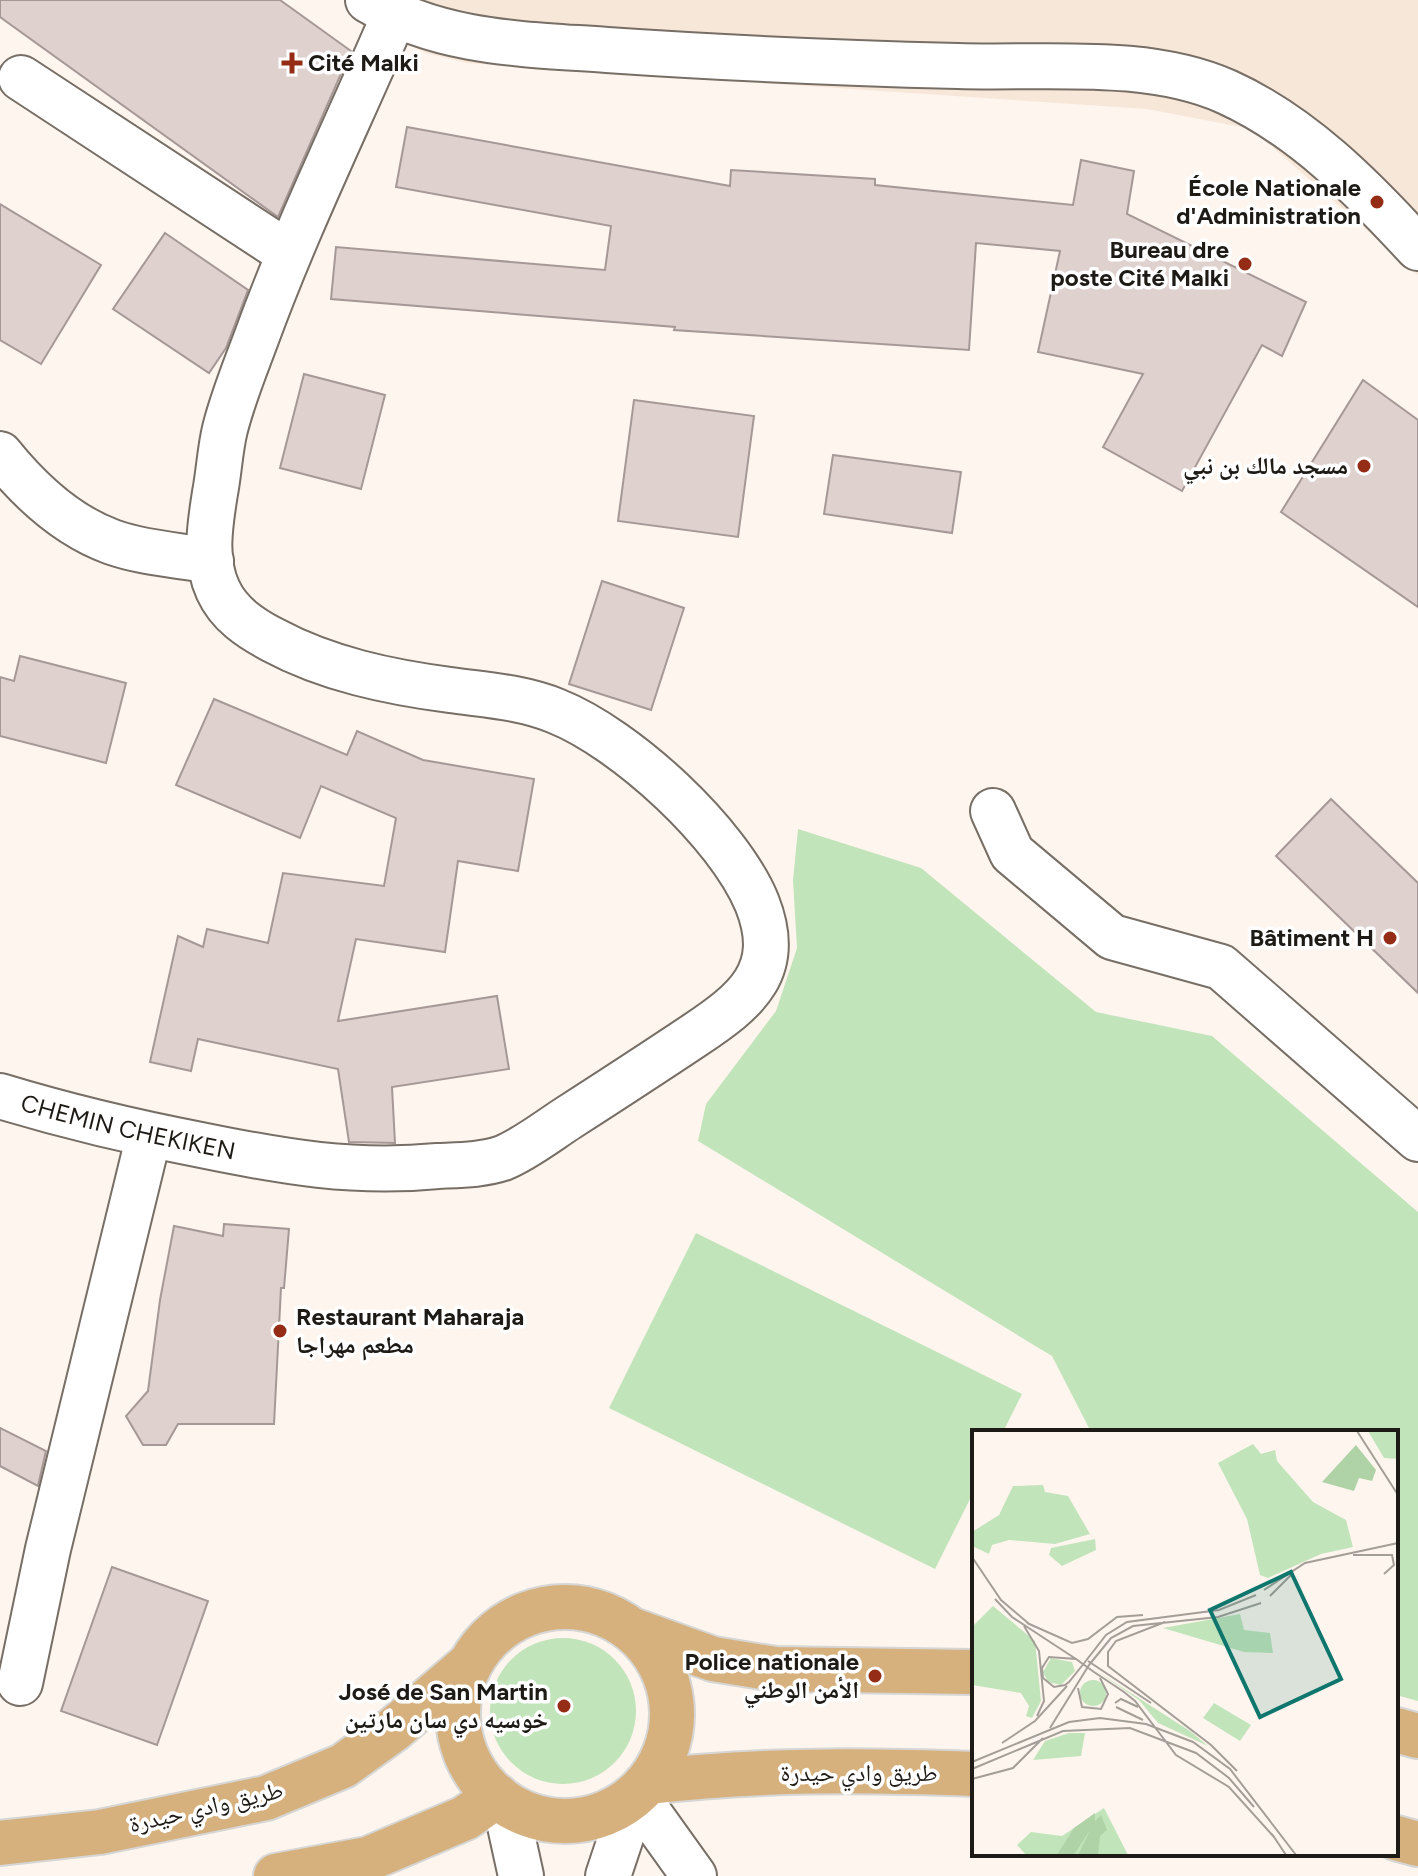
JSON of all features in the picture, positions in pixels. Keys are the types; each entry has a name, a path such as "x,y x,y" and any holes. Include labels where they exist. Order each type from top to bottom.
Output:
{"main road":[{"path":"635,1631 657,1656 670,1687 673,1721 666,1753 640,1792 599,1816 567,1822 535,1817 501,1800 482,1782 466,1755 458,1725 459,1695 469,1665 488,1639 513,1619 544,1609 575,1607 607,1614 635,1631 713,1659 775,1669 972,1672"},
{"name":"طريق وادي حيدرة","path":"0,1843 100,1832 266,1798 343,1766 393,1730 469,1665"},
{"path":"1398,1731 1418,1736"},
{"name":"طريق وادي حيدرة","path":"640,1792 705,1776 972,1774"},
{"path":"276,1876 368,1859 501,1800"},
{"path":"1398,1839 1418,1844"},
{"path":"368,1859 414,1876"}],"street":[{"path":"381,8 421,26 532,47 862,64 1122,69 1181,77 1225,91 1263,110 1325,155 1418,248"},
{"name":"CHEMIN CHEKIKEN","path":"0,1096 149,1135 326,1168 364,1170 473,1163 503,1158 632,1078 726,1014 743,1000 765,964 766,945 756,902 716,841 674,794 630,753 591,728 552,709 347,670 299,654 247,627 217,589 211,561 210,527 225,429 381,8"},
{"path":"21,78 288,253"},
{"path":"0,454 40,496 81,528 114,542 211,561"},
{"path":"993,811 1012,853 1112,937 1221,967 1418,1139"},
{"path":"20,1683 48,1549 149,1135"},
{"path":"608,1876 640,1792"},
{"path":"640,1792 694,1876"},
{"path":"501,1800 521,1876"}],"shaded area":[{"name":"École Nationale d'Administration","path":"372,0 1418,0 1418,275 1252,129 1147,109 467,63 426,53 370,25"}],"green space":[{"path":"798,829 921,868 1096,1012 1212,1036 1418,1212 1418,1701 1398,1696 1398,1430 1090,1430 1052,1356 698,1141 706,1104 776,1011 797,948 793,880"},
{"path":"696,1233 1022,1394 1004,1430 972,1430 972,1495 935,1569 609,1408"},
{"path":"563,1638 591,1644 614,1660 630,1683 636,1711 630,1739 614,1762 591,1778 563,1784 535,1778 512,1762 496,1739 490,1711 496,1683 512,1660 535,1644"}],"building":[{"path":"0,0 280,0 351,51 278,217 0,17"},
{"path":"407,127 730,186 731,170 875,179 875,185 1073,205 1081,160 1134,171 1127,214 1306,302 1282,356 1262,345 1182,491 1103,447 1143,374 1038,352 1060,251 976,243 969,350 674,330 675,327 331,299 336,247 605,270 611,226 396,187"},
{"path":"0,204 101,265 41,364 0,340"},
{"path":"165,233 248,290 226,348 209,373 113,309"},
{"path":"304,374 385,395 361,489 280,468"},
{"name":"مسجد مالك بن نبي","path":"1363,380 1418,420 1418,607 1281,512"},
{"path":"634,400 754,416 738,537 618,521"},
{"path":"833,455 961,472 952,533 824,514"},
{"path":"602,581 684,608 651,710 569,684"},
{"path":"20,656 126,683 106,763 0,736 0,677 14,681"},
{"path":"214,699 347,755 357,731 423,760 534,779 518,871 458,861 445,952 356,939 338,1021 497,996 509,1069 392,1087 395,1143 349,1142 338,1069 198,1039 191,1071 150,1062 178,936 203,947 207,929 268,943 283,873 384,886 396,818 321,786 300,838 176,785"},
{"name":"Bâtiment H","path":"1331,799 1418,883 1418,993 1276,856"},
{"path":"224,1224 289,1229 284,1288 281,1288 274,1424 178,1424 166,1445 143,1445 126,1416 148,1391 174,1226 223,1236"},
{"path":"0,1428 46,1451 38,1486 0,1466"},
{"path":"112,1567 208,1601 157,1745 61,1711"}],"place":[{"name":"Cité Malki","path":"292,63"},
{"name":"École Nationale d'Administration","path":"1377,202"},
{"name":"Bureau dre poste Cité Malki","path":"1245,264"},
{"name":"مسجد مالك بن نبي","path":"1364,466"},
{"name":"Bâtiment H","path":"1390,938"},
{"name":"Restaurant Maharaja مطعم مهراجا","path":"280,1331"},
{"name":"Police nationale الأمن الوطني","path":"875,1676"},
{"name":"José de San Martin خوسيه دي سان مارتين","path":"564,1706"}]}
